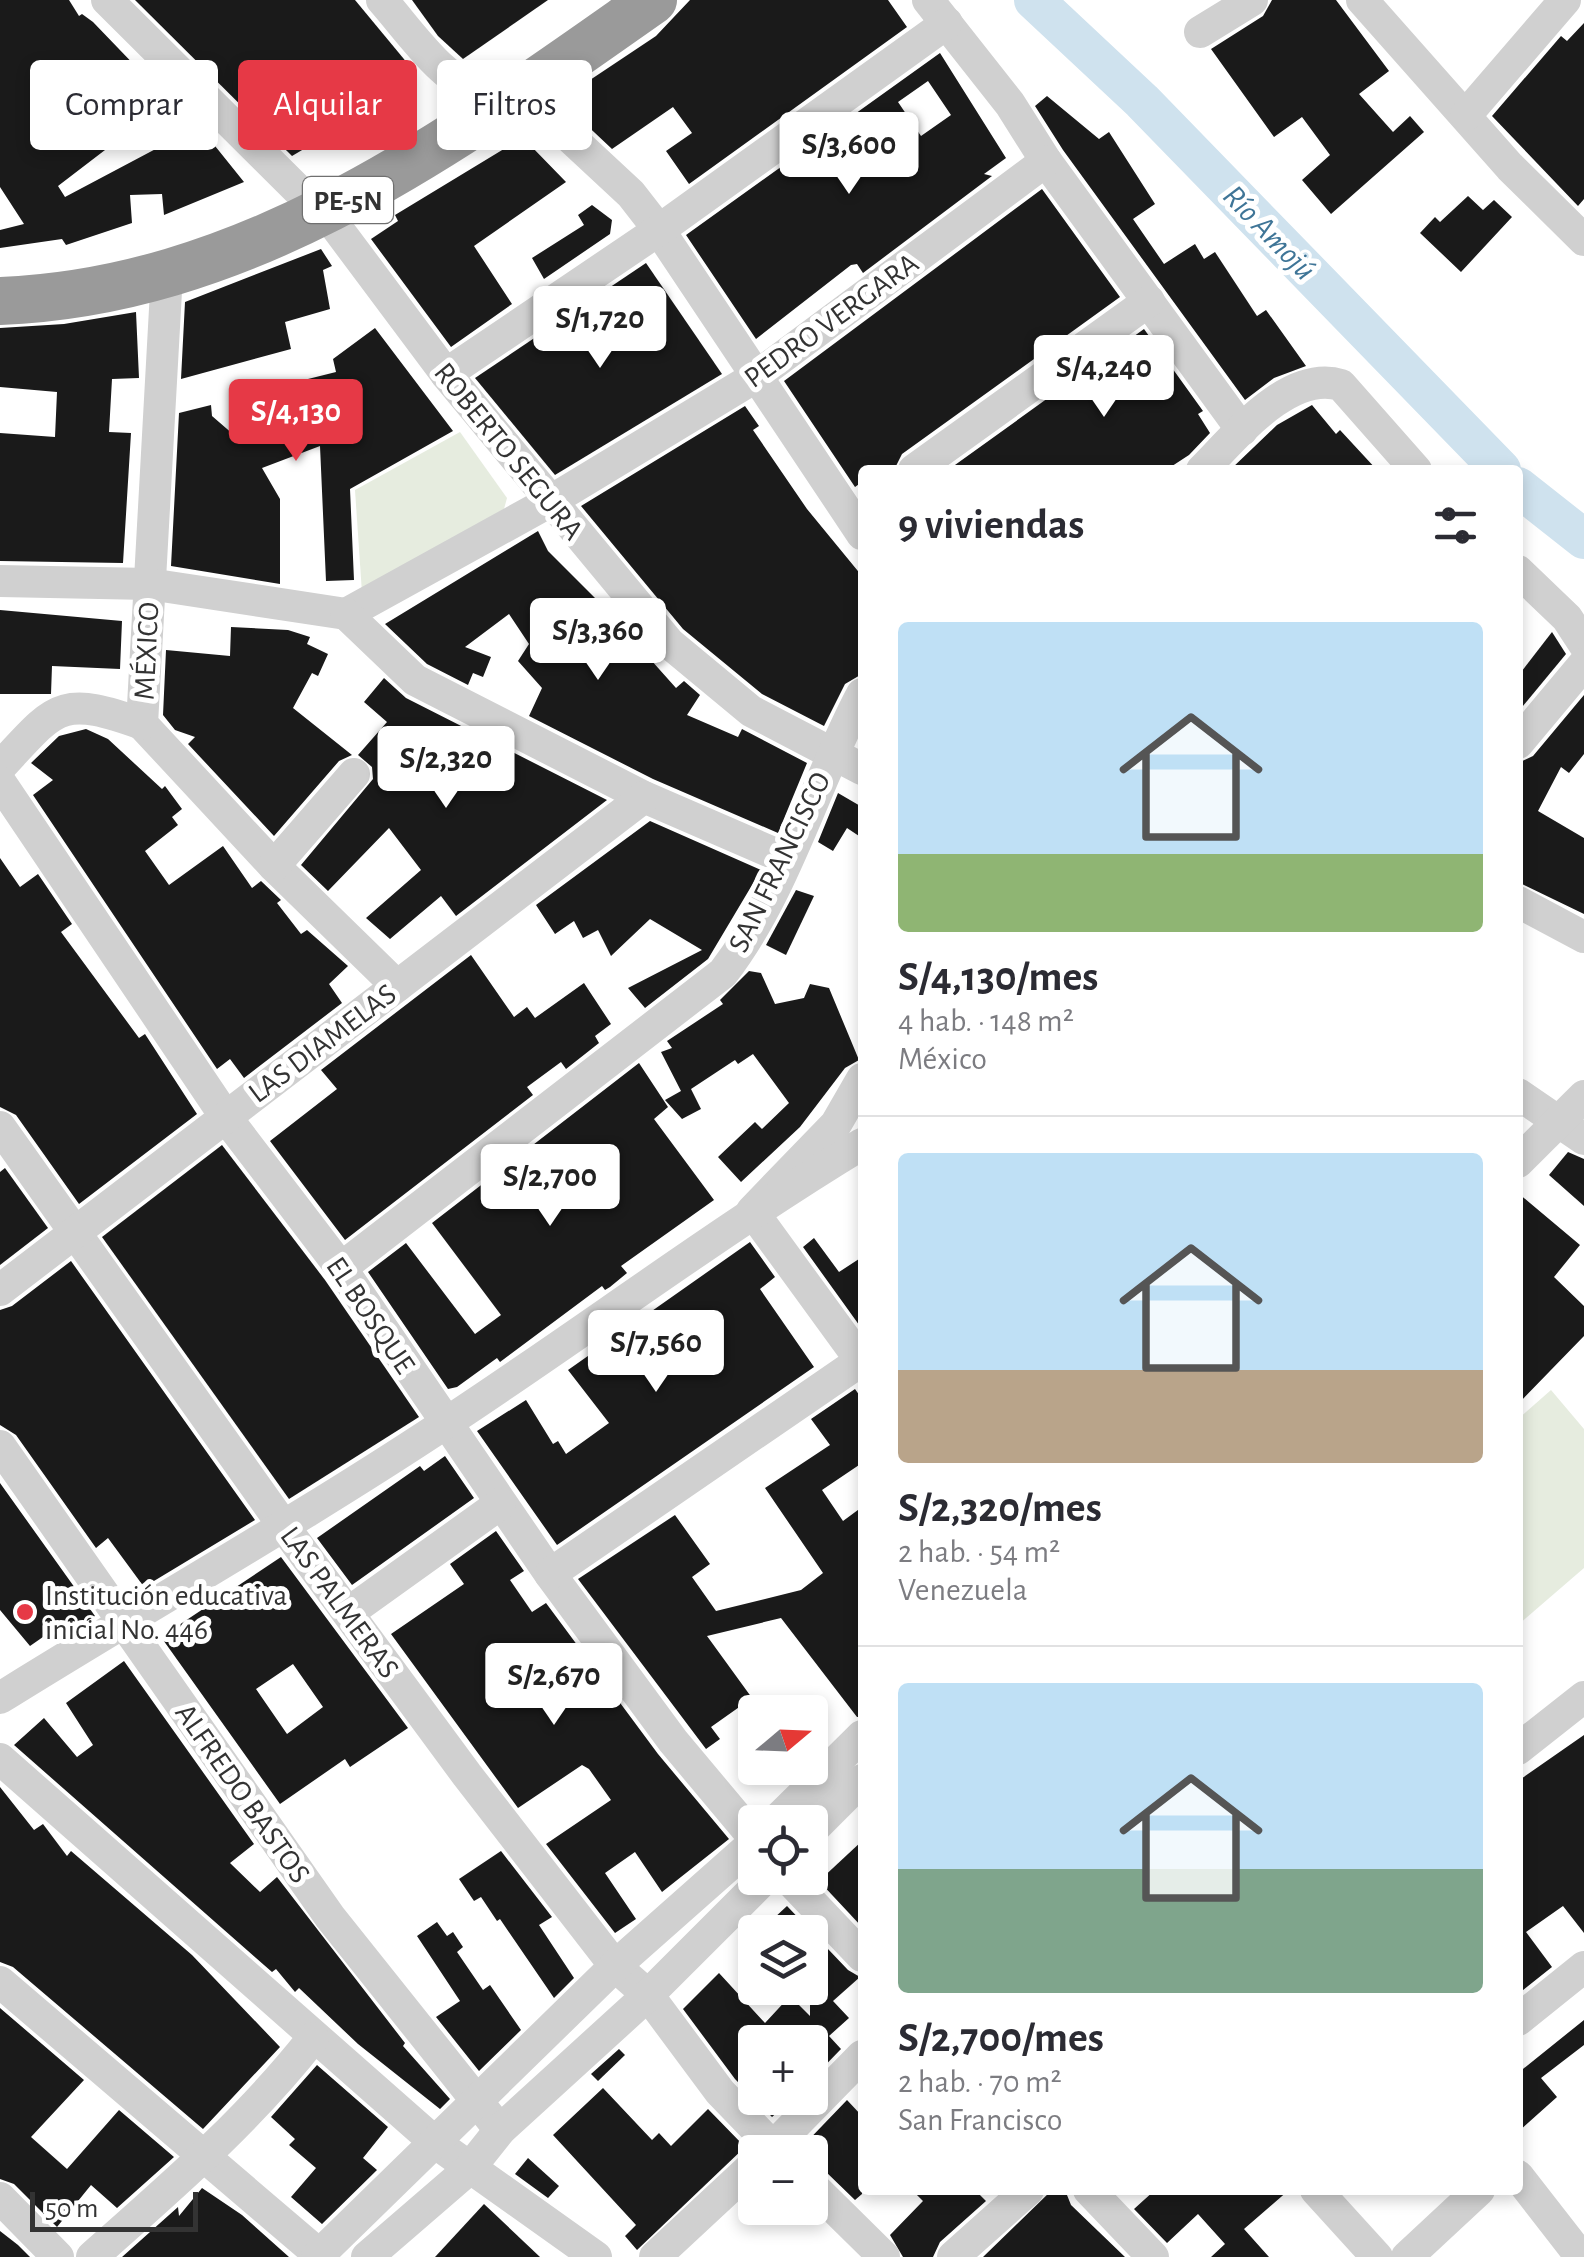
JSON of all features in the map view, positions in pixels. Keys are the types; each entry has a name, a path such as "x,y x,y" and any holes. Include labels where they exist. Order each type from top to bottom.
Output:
{"highway":[{"name":"PE-5N","path":"532,60 602,0"},
{"name":"PE-5N","path":"550,60 652,0"},
{"name":"PE-5N","path":"0,302 97,290 232,254 437,128"},
{"name":"PE-5N","path":"0,269 90,261 164,248 314,204"}],"street":[{"name":"ROBERTO SEGURA","path":"107,0 314,204 446,374 512,448 549,502 669,643 751,711 858,767"},
{"path":"382,0 437,62"},
{"path":"1200,32 1252,0"},
{"path":"1362,0 1510,167 1584,240"},
{"path":"1466,115 1565,0"},
{"path":"446,374 659,230 938,12 1010,104 1046,161 1242,430"},
{"path":"584,150 631,194 659,230 858,519"},
{"name":"PEDRO VERGARA","path":"346,614 549,502 757,376 1046,161"},
{"name":"MÉXICO","path":"167,273 142,724 274,866 397,986"},
{"path":"921,465 1149,301"},
{"path":"1207,465 1242,430 1290,392 1325,380 1341,385 1412,465"},
{"path":"1523,576 1576,631"},
{"path":"0,581 149,584 346,614 415,680 644,797 787,859"},
{"path":"1523,737 1584,664"},
{"name":"SAN FRANCISCO","path":"341,1268 722,973 738,953 787,859 831,752 858,701"},
{"path":"0,767 46,718 66,707 105,711 142,724"},
{"path":"274,866 354,774"},
{"name":"EL BOSQUE","path":"0,782 225,1116 341,1268 500,1504 673,1742 738,1820"},
{"name":"LAS DIAMELAS","path":"0,1290 644,797"},
{"path":"1523,905 1584,937"},
{"path":"752,1210 836,1124 858,1086"},
{"path":"1523,1159 1572,1129 1584,1096"},
{"path":"1523,1101 1572,1129"},
{"name":"LAS PALMERAS","path":"0,1127 348,1613 615,1966 648,1996 753,2135"},
{"path":"0,1698 285,1528 444,1425 752,1210 858,1146"},
{"path":"752,1210 858,1356"},
{"path":"550,1574 858,1364"},
{"name":"ALFREDO BASTOS","path":"0,1446 330,1917 500,2130"},
{"path":"348,1613 500,1504"},
{"path":"1523,1744 1584,1698"},
{"path":"792,1805 858,1740"},
{"path":"0,1759 312,2038 438,2144 596,2257"},
{"path":"828,1814 858,1784"},
{"path":"0,1982 320,2256 615,1966 738,1856"},
{"path":"367,2257 470,2169 500,2130 648,1996 748,1895"},
{"path":"804,1895 858,1952"},
{"path":"1523,2017 1578,1986"},
{"path":"92,2257 205,2160 273,2089 312,2038"},
{"path":"786,2135 858,2060"},
{"path":"655,2257 738,2181"},
{"path":"1523,2182 1581,2257"},
{"path":"952,2257 1022,2195"},
{"path":"1094,2195 1153,2257"},
{"path":"1321,2195 1378,2257"},
{"path":"1407,2257 1474,2195"},
{"path":"0,2198 58,2257"},
{"path":"828,2202 884,2257"}],"shaded area":[{"path":"460,432 507,498 504,509 362,593 355,490"},
{"path":"1551,1390 1584,1429 1584,1568 1523,1621 1523,1415"}],"building":[{"path":"0,0 69,0 79,16 82,14 93,22 130,60 30,60 30,150 105,150 58,186 65,197 154,150 218,150 244,182 164,215 162,194 130,195 132,223 66,245 62,239 0,248 0,230 24,224 0,187"},
{"path":"135,0 355,0 405,60 238,60 238,102 218,82 218,60 195,60"},
{"path":"412,0 548,0 463,59 438,36"},
{"path":"690,0 888,0 907,27 689,184 666,151 692,133 673,107 612,149 592,130 592,79 656,36"},
{"path":"1272,0 1336,0 1389,71 1359,94 1393,132 1410,116 1424,132 1331,214 1302,180 1330,155 1302,117 1274,137 1211,49 1263,16"},
{"path":"1584,23 1584,199 1578,206 1492,116 1561,36 1567,41"},
{"path":"940,53 1006,158 984,174 992,176 863,273 857,264 851,265 756,339 686,235","holes":["928,81 951,115 921,136 898,102"]},
{"path":"1047,96 1099,139 1109,132 1155,204 1133,219 1164,264 1195,244 1204,259 1215,252 1257,316 1266,310 1306,366 1274,378 1245,400 1063,150 1035,106"},
{"path":"502,150 535,150 566,182 474,246 512,304 451,347 371,239 398,221 395,215"},
{"path":"1042,189 1120,297 902,454 896,465 858,465 855,487 784,381"},
{"path":"1468,196 1483,210 1494,200 1512,217 1461,272 1420,233 1435,217 1440,222"},
{"path":"592,205 612,220 610,234 544,279 532,258 584,225 578,215"},
{"path":"321,249 332,266 323,270 330,309 285,322 291,349 181,379 185,302"},
{"path":"646,263 722,374 555,475 475,378"},
{"path":"136,312 139,378 112,379 109,432 131,433 123,563 0,561 0,433 55,437 57,392 0,387 0,328 64,324"},
{"path":"375,328 453,431 350,489 354,580 326,581 320,446 262,468 280,499 280,584 171,566 179,413 211,405 212,416 234,435 311,407 304,380 336,372 333,359"},
{"path":"1144,329 1203,411 1198,414 1210,433 1174,465 955,465"},
{"path":"1312,405 1336,434 1340,430 1372,465 1235,465 1277,425"},
{"path":"745,406 759,426 753,430 807,509 858,571 858,676 845,684 824,726 762,694 683,629 581,506"},
{"path":"538,531 548,551 610,613 603,629 651,660 676,688 684,681 700,695 687,715 738,737 742,729 807,763 778,833 653,779 529,716 542,688 518,661 529,644 509,614 465,647 491,657 483,677 473,673 468,685 427,664 385,624"},
{"path":"0,610 122,621 120,669 52,666 51,694 0,694"},
{"path":"231,627 288,630 310,637 307,644 328,654 318,676 312,673 293,708 352,755 339,761 274,836 188,744 195,737 175,730 163,715 166,650 230,656"},
{"path":"1552,632 1566,654 1523,706 1523,670"},
{"path":"384,678 406,698 607,800 456,916 441,896 390,939 366,918 421,870 389,828 328,891 301,865 373,779 372,767 358,755 387,722 364,702","holes":["461,732 495,760 466,789 442,756"]},
{"path":"1584,695 1584,754 1569,773 1561,767 1538,811 1584,838 1584,914 1523,884 1523,761 1533,756"},
{"path":"86,729 108,739 162,789 165,786 182,809 172,817 178,825 145,851 169,885 223,846 252,888 261,881 281,900 277,903 301,934 307,930 348,966 329,984 342,1003 244,1078 230,1059 217,1069 33,795 53,780 31,763 59,736"},
{"path":"838,793 858,805 858,835 847,828 833,851 818,842"},
{"path":"650,821 761,870 708,959 645,1008 628,988 702,950 650,919 611,956 598,930 583,938 574,921 555,934 536,905"},
{"path":"0,858 20,887 38,874 72,924 61,932 139,1038 145,1034 197,1114 79,1204 16,1115 0,1107"},
{"path":"796,890 814,896 786,955 766,945"},
{"path":"471,955 514,1017 527,1007 535,1018 584,983 611,1024 595,1036 599,1043 566,1069 561,1062 527,1087 533,1095 345,1240 270,1141 337,1089 321,1070"},
{"path":"749,971 761,973 775,1004 804,998 810,984 829,988 858,1058 845,1068 800,1127 741,1182 718,1157 755,1122 762,1129 789,1103 753,1054 738,1064 735,1060 691,1089 701,1109 682,1119 665,1100 681,1091 661,1052 672,1048 667,1041 723,1004 720,1000"},
{"path":"639,1063 668,1107 654,1119 714,1200 621,1266 627,1273 610,1287 605,1290 602,1286 500,1362 497,1358 457,1387 448,1389 368,1272 406,1243 475,1334 501,1315 432,1223"},
{"path":"222,1145 325,1280 419,1417 289,1499 102,1237"},
{"path":"1568,1152 1584,1159 1584,1206 1549,1175"},
{"path":"5,1168 48,1228 0,1265 0,1172"},
{"path":"1523,1197 1580,1245 1554,1277 1584,1306 1584,1336 1523,1399"},
{"path":"814,1238 839,1272 858,1260 858,1323 803,1247"},
{"path":"750,1242 775,1277 760,1289 814,1367 557,1545 477,1431 526,1400 553,1444 558,1441 566,1454 609,1423 568,1370"},
{"path":"71,1261 255,1520 144,1587 108,1538 96,1548 16,1435 0,1425 0,1310 12,1306"},
{"path":"855,1389 858,1466 822,1490 843,1521 858,1510 858,1717 781,1618 707,1636 750,1695 738,1695 738,1708 711,1727 720,1739 706,1749 578,1579 675,1515 710,1564 692,1577 716,1611 801,1590 823,1573 765,1488 830,1445 811,1419"},
{"path":"445,1456 474,1498 352,1585 317,1538 420,1466 424,1471"},
{"path":"0,1483 95,1616 58,1639 53,1630 30,1646 0,1610"},
{"path":"496,1531 524,1571 510,1580 532,1612 546,1603 658,1754 729,1839 662,1892 635,1852 605,1873 636,1919 615,1933 546,1844 611,1800 589,1769 582,1765 518,1808 391,1634 464,1584 450,1564"},
{"path":"281,1557 408,1728 350,1767 345,1759 280,1804 161,1637","holes":["293,1664 323,1707 287,1734 256,1689"]},
{"path":"124,1661 254,1844 230,1863 260,1892 277,1877 405,2043 403,2046 450,2099 440,2109 358,2044 299,1988 295,1992 276,1969 272,1972 14,1745 44,1718 77,1757 93,1745 66,1703"},
{"path":"1584,1735 1584,1933 1563,1906 1526,1932 1552,1967 1523,1990 1523,1778"},
{"path":"0,1787 34,1830 43,1824 67,1856 71,1851 192,1955 280,2047 203,2129 13,1967 0,1962"},
{"path":"858,1845 858,1923 828,1891 828,1873"},
{"path":"501,1851 552,1917 539,1925 574,1978 554,1998 500,1919 497,1921 481,1897 474,1901 459,1879"},
{"path":"787,1906 796,1915 777,1915"},
{"path":"437,1922 447,1936 453,1932 463,1947 457,1952 483,1990 490,1985 521,2030 479,2071 436,2017 460,2001 417,1936"},
{"path":"828,1949 858,1976 833,2001 849,2018 829,2036 841,2049 828,2062 828,2025 738,2025 738,2082 683,2009 719,1973 738,1994 738,2005 748,2005 765,2023 782,2005 799,2005 810,2016 810,2005 828,2005"},
{"path":"0,2008 84,2080 31,2137 67,2169 119,2110 174,2157 117,2208 91,2185 57,2227 14,2184 0,2179"},
{"path":"1584,2020 1584,2045 1541,2078 1557,2097 1523,2128 1523,2069"},
{"path":"619,2049 625,2055 598,2081 591,2074"},
{"path":"317,2065 388,2127 363,2158 377,2170 322,2224 291,2197 316,2168 289,2145 295,2139 271,2117"},
{"path":"603,2088 652,2140 659,2133 671,2146 708,2109 738,2140 738,2154 637,2250 625,2236 636,2225 553,2135"},
{"path":"847,2100 858,2112 861,2195 855,2200 828,2174 828,2135 813,2135"},
{"path":"528,2158 559,2186 548,2198 515,2174"},
{"path":"202,2188 242,2215 289,2257 122,2257 178,2207 179,2216"},
{"path":"917,2195 980,2195 986,2201 940,2242 933,2257 903,2257 890,2235 923,2201"},
{"path":"1047,2195 1067,2195 1071,2205 1125,2257 983,2257"},
{"path":"1149,2195 1283,2195 1244,2229 1269,2257 1211,2257 1225,2244 1198,2214 1167,2243 1134,2209"},
{"path":"484,2204 540,2257 435,2257"},
{"path":"0,2231 18,2245 30,2257 0,2257"}],"waterway":[{"name":"Río Amojú","path":"1034,0 1142,101 1496,465"},
{"name":"Río Amojú","path":"1523,491 1584,539"}],"place":[{"name":"Institución educativa inicial No. 446","path":"25,1612"}]}
